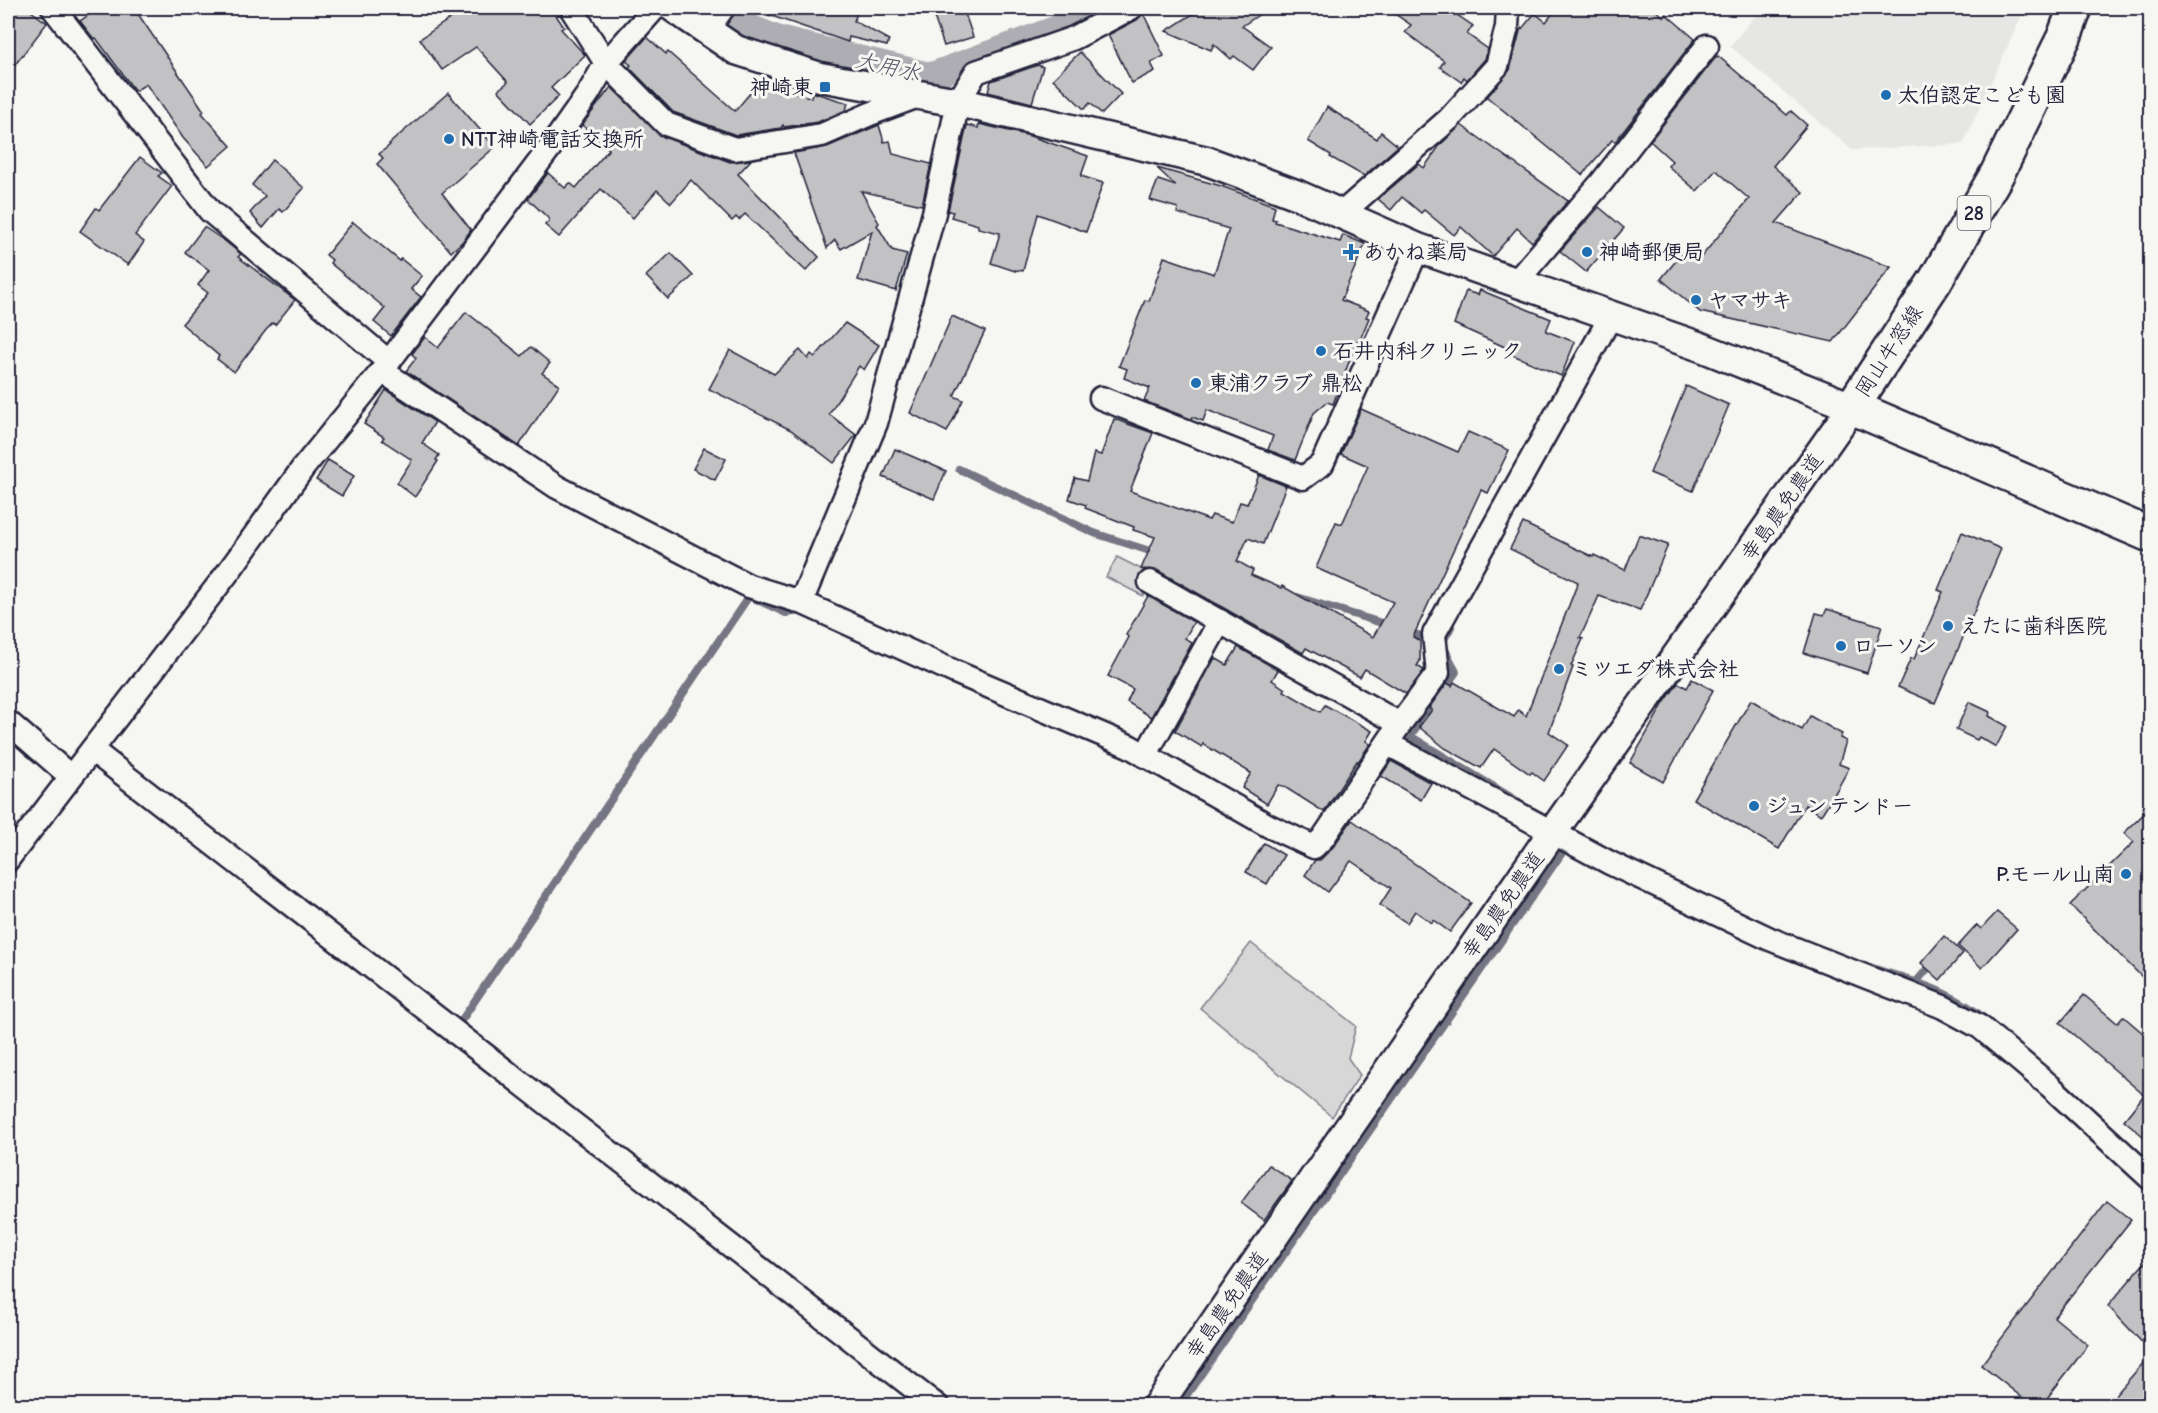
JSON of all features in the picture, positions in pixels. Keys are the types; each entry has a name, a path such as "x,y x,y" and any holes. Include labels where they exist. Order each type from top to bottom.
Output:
{"main road":[{"name":"岡山牛窓線","path":"2075,8 2064,37 1996,174 1935,281 1852,407 2151,535"}],"street":[{"path":"52,8 210,211 387,371 558,487 749,586 801,602 955,672 1129,746 1269,826 1314,847 1323,838 1438,672 1434,634 1611,316"},
{"path":"570,8 606,63 666,124 735,149 822,135 918,96"},
{"path":"8,859 70,776 97,754 303,468 387,371 555,141 588,94 606,63 655,8"},
{"path":"674,8 715,19 736,50 810,74 958,102 1207,161 1298,195 1418,248 1701,347 1852,407"},
{"path":"801,602 876,423 934,213 958,102 976,72 1074,38 1131,8"},
{"path":"1341,214 1449,119 1497,66 1507,27 1508,8"},
{"path":"1515,283 1601,183 1707,46"},
{"path":"1101,398 1302,478 1322,464 1418,248"},
{"name":"幸島農免農道","path":"1157,1406 1552,833 1852,407"},
{"path":"1150,582 1400,724"},
{"path":"1145,756 1220,621"},
{"path":"8,722 70,776"},
{"path":"1388,744 1610,863 1770,939 1943,1007 1980,1027 2050,1086 2151,1178"},
{"path":"97,754 937,1406"}],"shaded area":[{"name":"太伯認定こども園","path":"1762,8 2025,8 1963,144 1852,150 1730,46"},
{"path":"1117,557 1153,575 1143,596 1106,577"},
{"path":"1251,943 1356,1026 1348,1058 1360,1075 1332,1117 1200,1008"}],"building":[{"path":"8,8 27,8 47,23 8,74"},
{"path":"99,8 134,8 204,111 202,113 231,146 208,166 183,138 146,84 135,91 96,38 94,39 80,21"},
{"path":"466,8 551,8 564,27 561,29 585,55 551,88 559,96 530,124 498,90 508,82 476,47 442,70 420,39"},
{"path":"758,8 859,8 854,21 889,40 887,46 849,37 848,42 757,11"},
{"path":"931,8 963,8 973,37 944,46"},
{"path":"1202,8 1269,8 1242,26 1271,47 1253,70 1234,56 1231,59 1214,44 1211,50 1166,31"},
{"path":"1386,8 1447,8 1473,26 1467,34 1488,49 1485,59 1467,80 1464,77 1461,82 1440,67 1444,61 1405,32 1411,25"},
{"path":"1557,8 1653,8 1664,17 1666,14 1695,39 1615,142 1612,140 1582,175 1487,97 1510,70 1520,31 1535,13 1546,22"},
{"path":"1143,13 1164,56 1151,63 1155,71 1132,83 1108,35 1137,20"},
{"path":"647,37 666,54 668,52 735,111 762,79 811,98 812,92 848,103 846,110 818,122 784,127 783,125 781,128 736,135 673,112 629,67 631,65 626,61"},
{"path":"1080,52 1121,94 1102,114 1090,103 1084,109 1053,79"},
{"path":"1718,56 1787,115 1791,111 1807,125 1773,166 1803,192 1776,223 1891,267 1833,342 1700,312 1661,279 1689,245 1702,256 1749,199 1716,170 1697,191 1668,166 1672,161 1650,141"},
{"path":"1038,65 1043,67 1032,103 988,92 991,81"},
{"path":"611,87 661,136 730,162 751,160 738,174 819,257 806,271 745,214 739,220 736,217 732,221 691,180 671,203 657,190 633,218 601,189 559,237 545,225 549,221 548,218 528,199 548,173 565,188 570,183 576,188 609,149 582,125"},
{"path":"448,93 495,147 442,193 471,230 451,252 377,164 383,158 379,154 389,144"},
{"path":"1327,107 1377,139 1381,132 1398,146 1364,176 1330,157 1331,155 1308,141"},
{"path":"979,124 1030,136 1088,156 1081,176 1103,183 1086,232 1038,214 1023,271 1015,271 991,263 1000,233 978,228 978,225 951,217 953,212 948,211 967,125 978,128"},
{"path":"879,125 884,142 890,141 893,154 931,164 922,205 861,191 892,250 907,254 896,291 858,280 872,231 841,249 835,240 827,248 794,153 827,147"},
{"path":"1461,125 1568,201 1532,242 1517,228 1493,256 1461,227 1454,235 1424,210 1421,213 1402,197 1391,210 1378,199 1419,164 1424,168 1440,145"},
{"path":"140,157 162,173 158,176 172,186 135,235 144,242 128,265 80,231 96,208 99,210"},
{"path":"272,160 304,188 283,212 279,209 263,228 250,213 265,196 252,185"},
{"path":"1157,168 1221,186 1275,206 1272,219 1276,220 1275,222 1340,242 1343,235 1365,244 1341,300 1369,311 1366,317 1369,318 1359,342 1357,341 1333,404 1327,402 1314,413 1295,460 1268,450 1273,436 1207,410 1203,421 1192,417 1191,419 1144,401 1150,388 1124,378 1127,369 1119,366 1145,300 1149,301 1164,257 1214,274 1229,229 1177,213 1178,208 1150,200 1158,180 1176,186"},
{"path":"1599,207 1624,228 1586,272 1560,251"},
{"path":"353,222 422,276 411,289 421,297 391,336 374,322 385,308 330,263 332,260 326,255"},
{"path":"204,227 241,254 238,257 295,300 275,325 273,323 266,330 234,372 217,359 219,356 182,324 208,293 198,285 209,270 185,252"},
{"path":"671,253 693,276 668,299 646,276"},
{"path":"1480,290 1551,319 1546,331 1575,342 1561,376 1506,352 1507,348 1454,324 1466,291 1478,295"},
{"path":"466,312 522,356 531,347 550,363 542,373 559,385 519,446 406,371 416,358 412,354 425,337 438,348"},
{"path":"952,316 985,331 954,396 963,400 947,432 910,413"},
{"path":"845,323 879,345 864,370 859,366 829,414 856,435 834,463 791,430 709,389 730,350 774,374 800,350 808,359 811,354 815,357"},
{"path":"1686,386 1729,405 1693,491 1650,473"},
{"path":"386,390 435,422 422,443 439,455 436,460 438,461 415,497 397,483 412,460 382,440 384,437 364,424"},
{"path":"1361,409 1458,452 1468,432 1509,450 1488,493 1481,490 1413,637 1420,641 1420,661 1417,666 1424,670 1406,694 1365,669 1360,677 1306,648 1303,653 1157,570 1141,569 1155,537 1133,530 1134,527 1085,508 1086,505 1069,499 1075,478 1087,481 1094,453 1101,455 1114,419 1153,433 1130,491 1209,520 1212,515 1232,522 1240,502 1247,504 1259,475 1286,486 1263,544 1248,538 1237,561 1253,570 1251,575 1281,588 1282,586 1373,637 1393,602 1316,568 1336,522 1342,524 1368,466 1341,454"},
{"path":"704,448 726,459 715,480 693,469"},
{"path":"895,449 946,471 934,499 883,477"},
{"path":"328,460 354,476 342,496 316,480"},
{"path":"1523,523 1625,570 1639,535 1668,545 1640,610 1599,596 1580,638 1583,639 1571,666 1573,667 1549,732 1568,745 1544,781 1494,749 1481,768 1445,748 1419,727 1432,710 1429,708 1447,683 1452,686 1454,682 1514,717 1518,710 1526,716 1578,582 1510,549"},
{"name":"えたに歯科医院","path":"1962,532 2001,549 1935,703 1898,687 1911,658 1914,659 1943,592 1938,590"},
{"path":"1148,596 1194,622 1185,638 1192,643 1151,717 1127,702 1133,689 1108,676 1129,637 1126,635"},
{"name":"ローソン","path":"1827,609 1882,626 1867,673 1804,653 1816,613 1824,615"},
{"path":"1238,647 1278,670 1272,680 1285,689 1284,691 1320,712 1325,705 1372,731 1366,741 1370,744 1324,812 1278,785 1267,804 1242,788 1251,773 1203,744 1202,747 1175,731 1215,658 1227,665"},
{"path":"1692,679 1713,690 1663,782 1630,763 1678,683 1687,688"},
{"path":"1751,700 1802,730 1810,716 1842,734 1840,738 1846,741 1839,764 1849,768 1835,793 1821,815 1805,805 1779,849 1693,799"},
{"path":"1969,702 1990,712 1989,716 2007,726 1996,747 1979,737 1977,740 1956,730"},
{"path":"1391,761 1431,783 1421,800 1381,776"},
{"name":"P.モール山南","path":"2151,807 2151,986 2070,905 2134,842 2124,833"},
{"path":"1352,820 1471,903 1450,932 1415,911 1407,923 1380,905 1391,888 1351,861 1328,892 1305,875 1315,860 1320,860 1333,847"},
{"path":"1264,843 1284,855 1267,884 1246,872"},
{"path":"1997,912 2017,929 1982,968 1958,946 1977,925 1981,929"},
{"path":"1944,936 1963,953 1940,980 1921,963"},
{"path":"2084,995 2117,1023 2123,1016 2151,1040 2151,1143 2124,1120 2144,1095 2060,1023"},
{"path":"1269,1165 1292,1181 1264,1220 1241,1203"},
{"path":"2107,1201 2131,1220 2054,1317 2088,1345 2041,1406 2033,1406 1981,1365"},
{"path":"2151,1255 2151,1352 2108,1306"},
{"path":"2151,1354 2151,1406 2106,1406"}],"waterway":[{"name":"大用水","path":"705,8 780,40 931,76 1083,19 1103,8"},
{"path":"959,469 1094,533 1156,553"},
{"path":"459,1024 749,596 786,613 803,611"},
{"path":"1297,597 1388,625"},
{"path":"1442,692 1456,672 1442,643 1451,627"},
{"path":"1405,631 1424,637"},
{"path":"1435,702 1410,736 1522,804"},
{"path":"1179,1406 1564,850"},
{"path":"8,875 17,863"},
{"path":"1917,981 1934,961"},
{"path":"1870,967 1946,994 1986,1020"},
{"path":"939,1395 952,1406"}],"place":[{"name":"神崎東","path":"825,87"},
{"name":"太伯認定こども園","path":"1886,95"},
{"name":"NTT神崎電話交換所","path":"449,139"},
{"name":"あかね薬局","path":"1351,252"},
{"name":"神崎郵便局","path":"1587,252"},
{"name":"ヤマサキ","path":"1696,300"},
{"name":"石井内科クリニック","path":"1321,351"},
{"name":"東浦クラブ 鼎松","path":"1196,383"},
{"name":"えたに歯科医院","path":"1948,626"},
{"name":"ローソン","path":"1841,646"},
{"name":"ミツエダ株式会社","path":"1559,669"},
{"name":"ジュンテンドー","path":"1754,806"},
{"name":"P.モール山南","path":"2126,874"}]}
